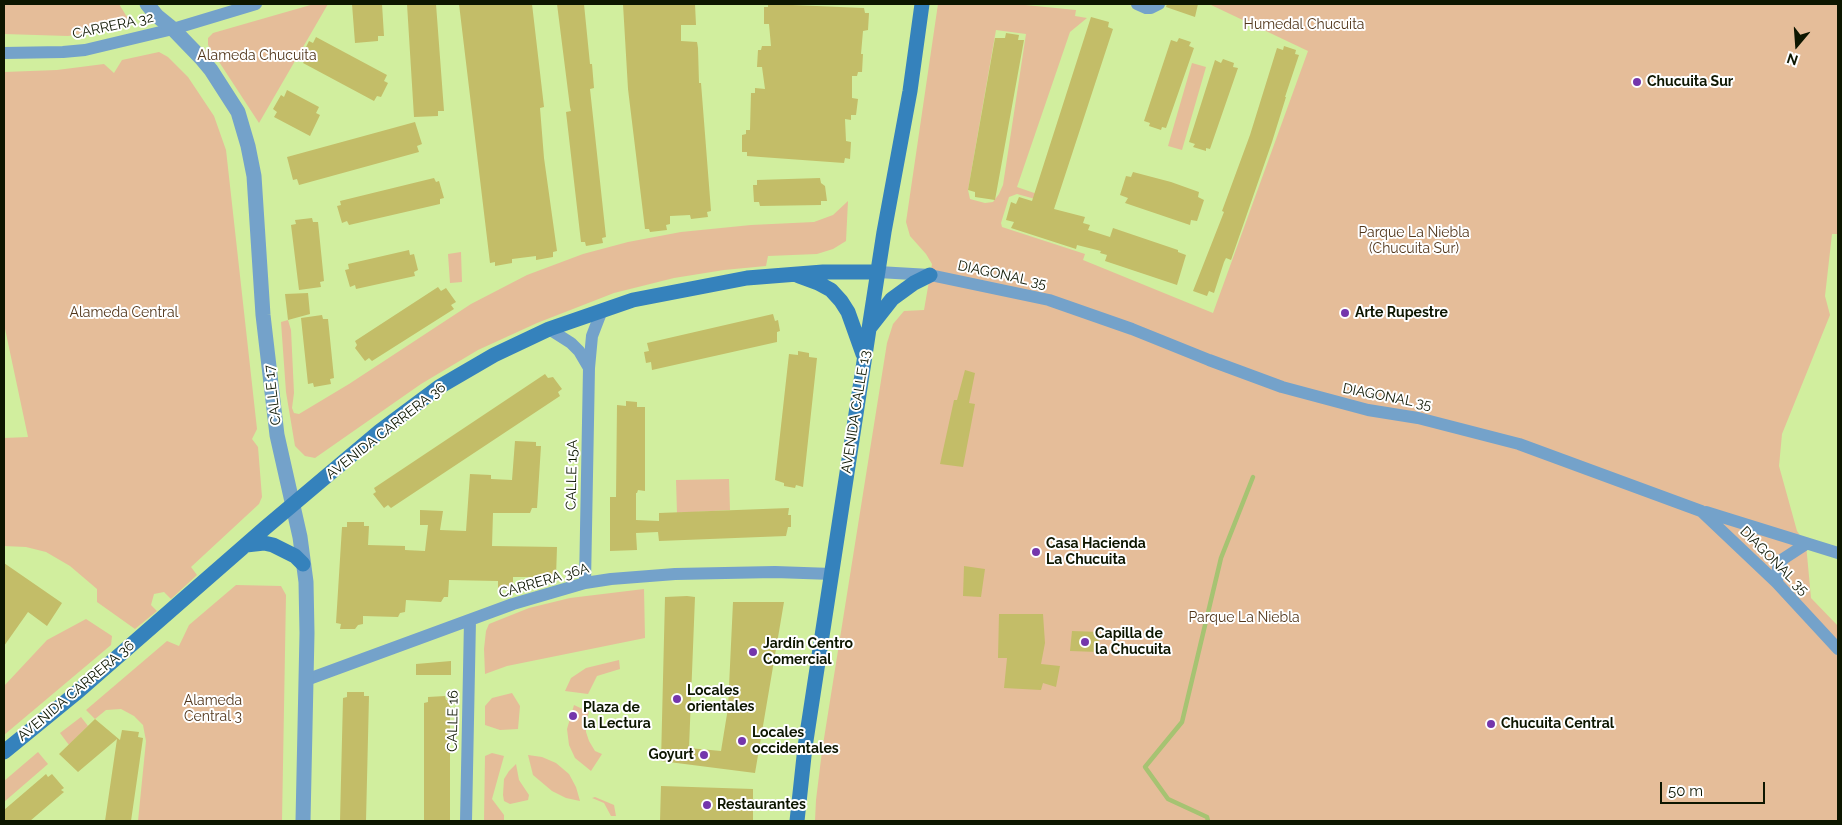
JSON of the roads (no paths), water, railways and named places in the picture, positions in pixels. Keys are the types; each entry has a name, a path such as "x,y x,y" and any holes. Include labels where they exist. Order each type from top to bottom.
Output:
{"main road":[{"name":"AVENIDA CALLE 13","path":"797,821 805,747 864,360 910,90 922,4"},
{"name":"AVENIDA CARRERA 36","path":"4,752 75,694 380,431 439,387 494,355 549,329 634,300 747,278 846,271 878,272"},
{"path":"793,274 831,290 841,301 851,318 864,360"},
{"path":"869,329 892,299 914,283 930,275"},
{"path":"246,545 264,543 273,545 295,556 303,564"}],"street":[{"name":"CALLE 17","path":"147,4 211,70 238,112 254,176 264,315 277,435 300,537 307,616 302,821"},
{"name":"CARRERA 32","path":"4,53 86,50 173,29 256,4"},
{"path":"1137,4 1146,8 1159,4"},
{"name":"DIAGONAL 35","path":"878,272 930,275 1049,300 1132,329 1282,387 1334,402 1418,418 1519,444 1701,510 1777,583 1838,649"},
{"name":"CALLE 15A","path":"585,583 589,368 592,336 602,310"},
{"path":"549,329 571,343 579,351 589,368"},
{"path":"1701,510 1838,553"},
{"path":"1777,583 1778,568 1783,559 1806,544"},
{"name":"CARRERA 36A","path":"306,680 470,620 542,595 585,583 675,574 775,572 832,574"},
{"name":"CALLE 16","path":"466,821 470,620"}],"waterway":[{"path":"1208,821 1207,817 1168,799 1145,767 1182,722 1221,558 1253,477"}],"place":[{"name":"Chucuita Sur","path":"1637,82"},
{"name":"Arte Rupestre","path":"1345,313"},
{"name":"Casa Hacienda La Chucuita","path":"1036,552"},
{"name":"Capilla de la Chucuita","path":"1085,642"},
{"name":"Jardín Centro Comercial","path":"753,652"},
{"name":"Locales orientales","path":"677,699"},
{"name":"Plaza de la Lectura","path":"573,716"},
{"name":"Chucuita Central","path":"1491,724"},
{"name":"Locales occidentales","path":"742,741"},
{"name":"Goyurt","path":"704,755"},
{"name":"Restaurantes","path":"707,805"}],"park label":[{"name":"Humedal Chucuita","path":"1304,25"},
{"name":"Alameda Chucuita","path":"257,56"},
{"name":"Parque La Niebla (Chucuita Sur)","path":"1414,242"},
{"name":"Alameda Central","path":"124,313"},
{"name":"Parque La Niebla","path":"1244,618"},
{"name":"Alameda Central 3","path":"213,710"}]}
